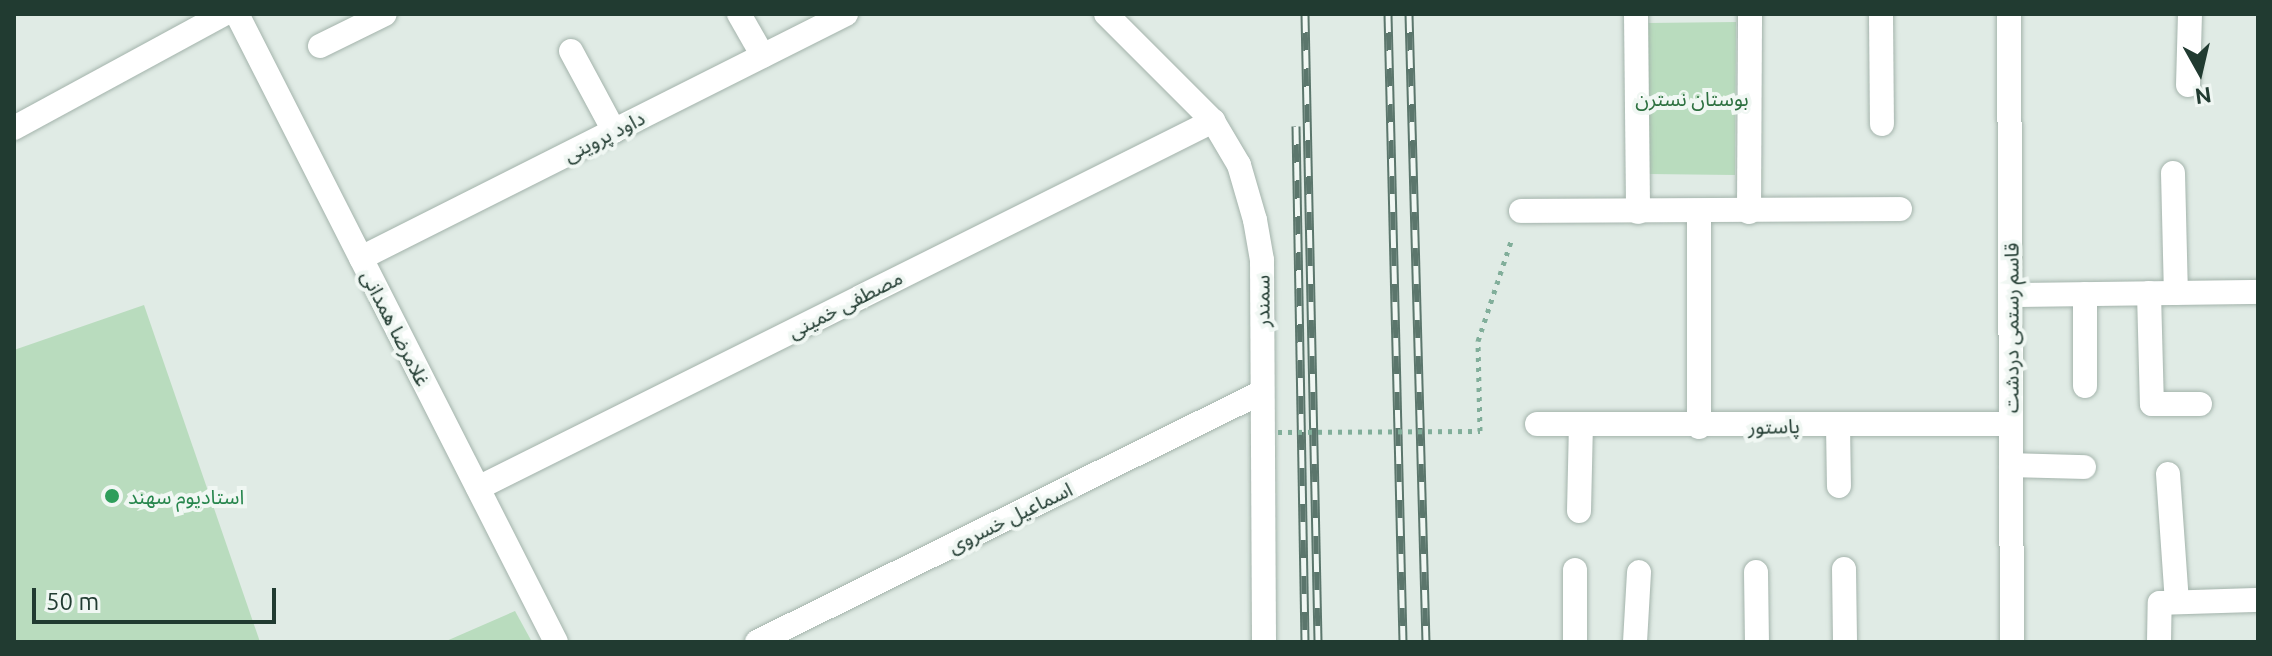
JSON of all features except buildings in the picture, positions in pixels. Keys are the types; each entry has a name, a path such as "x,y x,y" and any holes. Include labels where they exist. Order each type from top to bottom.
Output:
{"street":[{"path":"14,128 224,14"},
{"name":"غلامرضا همدانی","path":"237,14 556,642"},
{"path":"320,46 385,14"},
{"path":"739,14 763,56"},
{"name":"داود پروینی","path":"361,258 846,14"},
{"name":"سمندر","path":"1106,14 1213,121 1239,165 1255,220 1262,260 1264,642"},
{"path":"1636,14 1638,212"},
{"path":"1749,212 1750,14"},
{"path":"1881,14 1882,124"},
{"name":"قاسم رستمی دردشت","path":"2009,14 2012,642"},
{"path":"2188,85 2190,14"},
{"path":"571,51 614,131"},
{"name":"مصطفی خمینی","path":"478,488 1213,121"},
{"path":"2173,173 2176,293"},
{"path":"1521,211 1900,209"},
{"path":"1699,211 1699,427"},
{"path":"2010,295 2258,292"},
{"path":"2149,293 2152,404 2200,404"},
{"path":"2085,294 2085,386"},
{"name":"اسماعیل خسروی","path":"757,642 1262,392"},
{"name":"پاستور","path":"1537,424 1699,427 2011,424"},
{"path":"1579,511 1581,425"},
{"path":"1838,425 1839,486"},
{"path":"2011,465 2084,467"},
{"path":"2159,642 2168,602 2168,474"},
{"path":"1844,569 1845,642"},
{"path":"1575,570 1575,642"},
{"path":"1635,642 1639,572"},
{"path":"1756,572 1757,642"},
{"path":"2168,602 2258,600"}],"path":[{"path":"1278,432 1480,431 1478,341 1521,211"}],"green space":[{"name":"بوستان نسترن","path":"1736,22 1735,175 1649,174 1647,23"},
{"name":"استادیوم سهند","path":"144,305 260,642 14,642 14,350"},
{"path":"515,611 532,642 444,642"}],"railway":[{"path":"1305,14 1318,642"},
{"path":"1388,14 1403,642"},
{"path":"1409,14 1426,642"},
{"path":"1296,126 1305,642"}],"place":[{"name":"استادیوم سهند","path":"112,496"}]}
